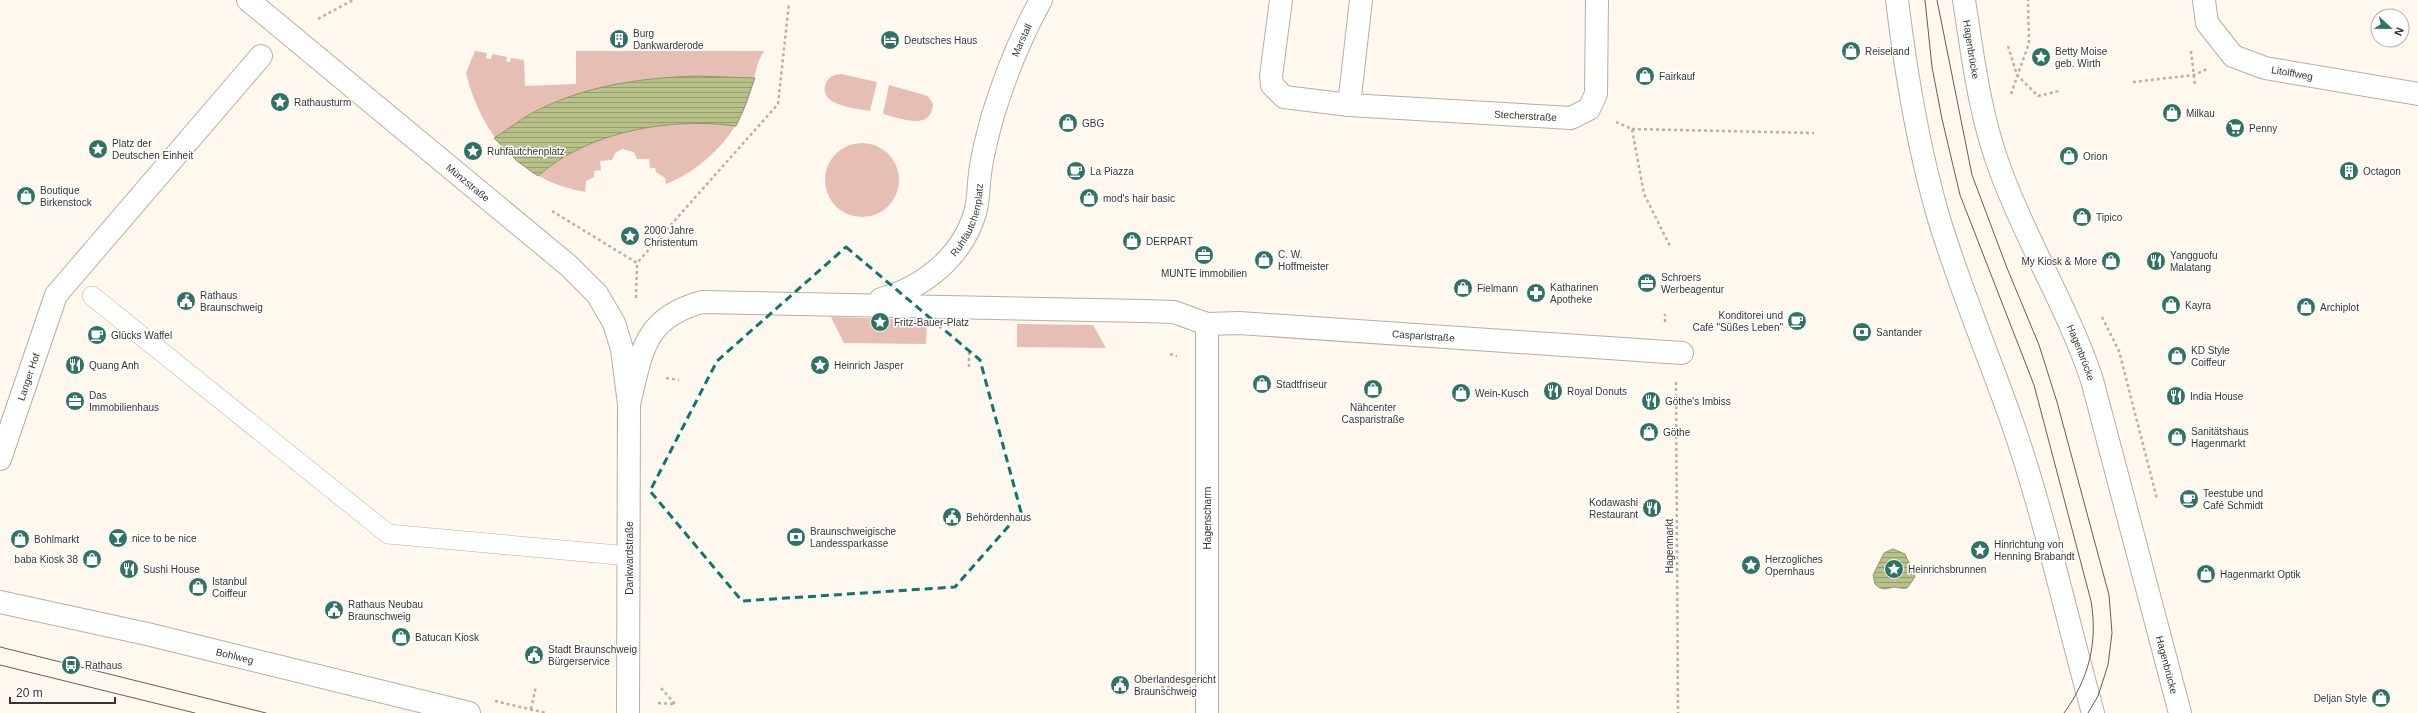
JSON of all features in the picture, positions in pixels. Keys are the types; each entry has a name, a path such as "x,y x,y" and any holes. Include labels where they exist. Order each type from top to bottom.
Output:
{"street":[{"name":"Münzstraße","path":"248,0 569,266 597,294 614,323 619,337 629,404"},
{"name":"Marstall","path":"1004,82 1029,22 1041,0"},
{"name":"Stecherstraße","path":"1280,0 1271,76 1272,85 1284,97 1349,105 1571,118 1589,109"},
{"path":"1349,105 1361,0"},
{"path":"1589,109 1596,94 1597,0"},
{"path":"1897,0 1916,123 1938,218 1964,295 2012,423 2036,498 2092,713"},
{"name":"Hagenbrücke","path":"1964,0 1976,75 1990,137 2015,208 2075,332 2092,380 2180,713"},
{"name":"Litolffweg","path":"2204,0 2206,23 2233,56 2265,68 2418,94"},
{"name":"Langer Hof","path":"0,459 56,295 261,56"},
{"name":"Ruhfäutchenplatz","path":"862,304 893,296 917,285 932,275 958,248 975,213 982,163 993,115 1004,82"},
{"path":"629,404 645,343 655,328 680,308 702,302 728,301 862,304"},
{"name":"Casparistraße","path":"862,304 1174,312 1207,324 1238,323 1682,352"},
{"name":"Hagenscharrn","path":"1207,324 1207,713"},
{"name":"Dankwardstraße","path":"628,713 629,404"},
{"name":"Bohlweg","path":"0,602 155,636 469,713"}],"lane":[{"path":"92,296 388,534 629,556"}],"path":[{"path":"312,22 353,0"},
{"path":"2009,98 2029,43 2028,0"},
{"path":"635,300 637,263 778,104 789,3"},
{"path":"2008,46 2018,75 2038,96 2059,91"},
{"path":"2133,82 2194,75 2195,85"},
{"path":"1589,109 1632,129 1814,133"},
{"path":"1632,129 1644,194 1670,246"},
{"path":"546,207 637,263"},
{"path":"1665,314 1665,322"},
{"path":"2100,314 2103,320"},
{"path":"969,352 969,367"},
{"path":"666,378 679,380"},
{"name":"Hagenmarkt","path":"1676,378 1678,713"},
{"path":"531,709 536,686"},
{"path":"1161,687 1173,687"},
{"path":"658,703 675,704 661,688"}],"highlighted area":[{"path":"846,247 980,360 1021,512 955,587 742,601 650,491 717,361"}],"shaded area":[{"path":"475,51 487,53 486,58 491,59 492,54 507,57 506,62 510,62 511,58 524,60 525,86 576,84 576,51 764,51 759,62 750,95 737,124 718,148 694,169 666,184 665,178 656,172 655,168 650,168 649,159 637,159 634,152 622,149 615,153 612,160 600,161 601,170 594,171 594,177 586,181 585,192 562,186 541,177 523,166 493,135 482,116 466,73"},
{"path":"841,74 877,82 870,111 848,107 832,101 827,97 825,91 827,81 832,76"},
{"path":"696,76 755,78 736,126 685,124 658,126 631,131 605,138 581,148 558,161 538,176 517,161 494,138 532,113 576,94 615,84 635,81"},
{"path":"889,85 928,96 933,104 931,113 927,118 921,121 906,120 883,114"},
{"path":"855,143 869,143 883,149 893,159 899,173 899,187 893,201 883,211 869,217 855,217 841,211 831,201 825,187 825,173 831,159 841,149"},
{"path":"831,317 927,320 926,344 844,343"},
{"path":"1017,324 1093,325 1106,348 1017,347"},
{"name":"Heinrichsbrunnen","path":"1893,549 1905,554 1915,577 1907,588 1894,587 1884,589 1875,584 1873,575 1884,553"}],"tram line":[{"path":"1925,0 1932,67 1942,119 1960,195 2034,385 2091,601 2093,631 2090,660 2080,687 2064,713"},
{"path":"1937,0 1972,175 2007,268 2039,345 2057,402 2109,595 2112,633 2108,665 2098,696 2088,713"},
{"path":"0,647 266,713"},
{"path":"0,665 195,713"}],"place":[{"name":"Burg Dankwarderode","path":"619,39"},
{"name":"Deutsches Haus","path":"890,40"},
{"name":"Reiseland","path":"1851,51"},
{"name":"Betty Moise geb. Wirth","path":"2041,57"},
{"name":"Fairkauf","path":"1645,76"},
{"name":"Rathausturm","path":"280,102"},
{"name":"Milkau","path":"2172,113"},
{"name":"GBG","path":"1068,123"},
{"name":"Penny","path":"2235,128"},
{"name":"Platz der Deutschen Einheit","path":"98,149"},
{"name":"Ruhfäutchenplatz","path":"473,151"},
{"name":"Orion","path":"2069,156"},
{"name":"La Piazza","path":"1076,171"},
{"name":"Octagon","path":"2349,171"},
{"name":"Boutique Birkenstock","path":"26,196"},
{"name":"mod's hair basic","path":"1089,198"},
{"name":"Tipico","path":"2082,217"},
{"name":"2000 Jahre Christentum","path":"630,236"},
{"name":"DERPART","path":"1132,241"},
{"name":"MUNTE immobilien","path":"1204,255"},
{"name":"C. W. Hoffmeister","path":"1264,260"},
{"name":"My Kiosk & More","path":"2111,261"},
{"name":"Yangguofu Malatang","path":"2156,261"},
{"name":"Schroers Werbeagentur","path":"1647,283"},
{"name":"Fielmann","path":"1463,288"},
{"name":"Katharinen Apotheke","path":"1536,293"},
{"name":"Rathaus Braunschweig","path":"186,301"},
{"name":"Kayra","path":"2171,305"},
{"name":"Archiplot","path":"2306,307"},
{"name":"Konditorei und Café \"Süßes Leben\"","path":"1797,321"},
{"name":"Fritz-Bauer-Platz","path":"880,322"},
{"name":"Santander","path":"1862,332"},
{"name":"Glücks Waffel","path":"97,335"},
{"name":"KD Style Coiffeur","path":"2177,356"},
{"name":"Quang Anh","path":"75,365"},
{"name":"Heinrich Jasper","path":"820,365"},
{"name":"Stadtfriseur","path":"1262,384"},
{"name":"Nähcenter Casparistraße","path":"1373,389"},
{"name":"Royal Donuts","path":"1553,391"},
{"name":"Wein-Kusch","path":"1461,393"},
{"name":"India House","path":"2176,396"},
{"name":"Das Immobilienhaus","path":"75,401"},
{"name":"Göthe's Imbiss","path":"1651,401"},
{"name":"Göthe","path":"1649,432"},
{"name":"Sanitätshaus Hagenmarkt","path":"2177,437"},
{"name":"Teestube und Café Schmidt","path":"2189,499"},
{"name":"Kodawashi Restaurant","path":"1652,508"},
{"name":"Behördenhaus","path":"952,517"},
{"name":"Braunschweigische Landessparkasse","path":"796,537"},
{"name":"nice to be nice","path":"118,538"},
{"name":"Bohlmarkt","path":"20,539"},
{"name":"Hinrichtung von Henning Brabandt","path":"1980,550"},
{"name":"baba Kiosk 38","path":"92,559"},
{"name":"Herzogliches Opernhaus","path":"1751,565"},
{"name":"Sushi House","path":"129,569"},
{"name":"Heinrichsbrunnen","path":"1894,569"},
{"name":"Hagenmarkt Optik","path":"2206,574"},
{"name":"Istanbul Coiffeur","path":"198,587"},
{"name":"Rathaus Neubau Braunschweig","path":"334,610"},
{"name":"Batucan Kiosk","path":"401,637"},
{"name":"Stadt Braunschweig Bürgerservice","path":"534,655"},
{"name":"Rathaus","path":"71,665"},
{"name":"Oberlandesgericht Braunschweig","path":"1120,685"},
{"name":"Deljan Style","path":"2381,698"}]}
